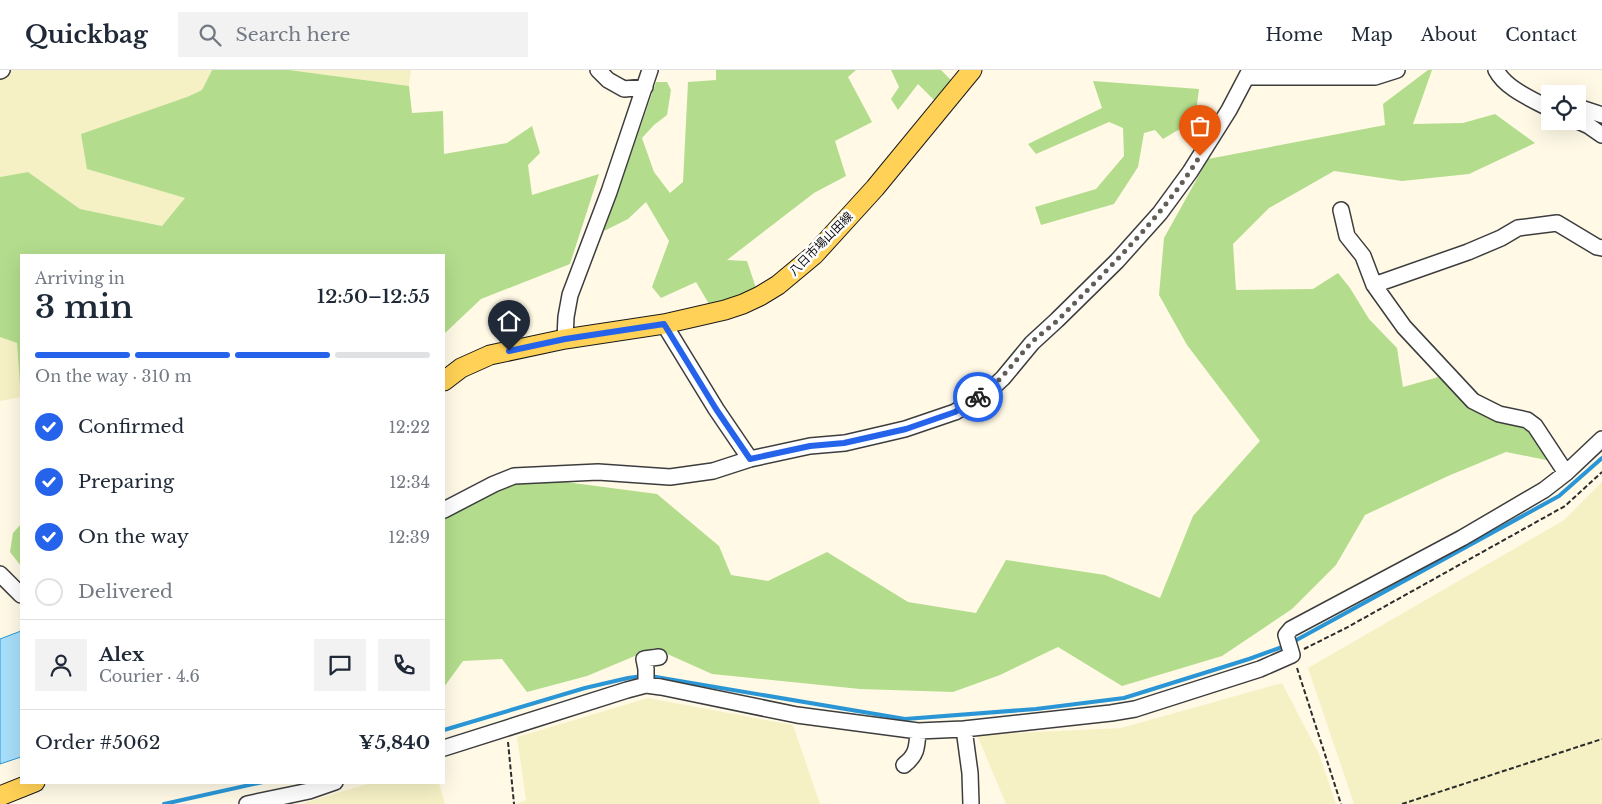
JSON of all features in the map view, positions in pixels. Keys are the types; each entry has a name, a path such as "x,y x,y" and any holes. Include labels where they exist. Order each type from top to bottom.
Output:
{"main road":[{"name":"八日市場山田線","path":"445,379 461,368 490,355 565,339 664,324 743,304 778,285 814,255 875,188 972,70"},
{"path":"0,796 30,784"}],"street":[{"path":"598,70 608,80 624,89 645,87"},
{"path":"565,339 570,295 609,192 650,70"},
{"path":"445,509 494,484 514,476 598,472 670,477 713,471 750,459 810,446 844,443 906,429 955,412 989,391 1003,378 1032,343 1117,261 1160,213 1190,172 1255,74 1375,77 1397,70"},
{"path":"1496,70 1498,75 1515,90 1541,104"},
{"path":"1515,90 1541,93"},
{"path":"1586,110 1602,115"},
{"path":"1586,125 1602,134"},
{"path":"1341,210 1348,236 1362,256 1374,284 1404,327 1472,401 1499,414 1527,420 1536,426 1566,473"},
{"path":"1374,284 1468,252 1501,238 1518,228 1557,223 1597,247 1602,248"},
{"path":"664,324 716,409 750,459"},
{"path":"445,748 559,710 646,685 797,715 918,731 964,729 1111,714 1135,709 1260,669 1292,655 1286,635 1291,629 1462,538 1544,490 1566,473 1602,439"},
{"path":"0,574 20,594"},
{"path":"646,685 644,659 659,657"},
{"path":"964,729 970,773 971,804"},
{"path":"904,765 913,758 918,731"},
{"path":"247,804 309,791 329,784"}],"path":[{"path":"1341,804 1292,655 1346,628 1565,506 1602,472"},
{"path":"506,728 514,804"},
{"path":"1402,804 1602,738"}],"shaded area":[{"path":"0,70 212,70 202,90 187,97 87,169 186,198 162,226 80,209 28,172 0,177"},
{"path":"289,70 411,70 409,86"},
{"path":"0,337 17,343 20,397 0,401"},
{"path":"1602,482 1602,804 1354,804 1308,668 1564,520"},
{"path":"1282,683 1319,754 1336,804 1006,804 977,735 1121,728"},
{"path":"648,698 793,725 820,804 515,804 526,800 517,737"},
{"path":"368,784 439,784 445,804 300,804"}],"green space":[{"path":"212,70 289,70 409,86 412,113 443,111 444,154 507,143 532,126 540,153 528,165 532,195 599,174 570,264 481,299 445,333 445,254 20,254 20,386 17,343 0,337 0,177 28,172 80,209 162,226 185,198 87,169 81,134 202,90"},
{"path":"716,70 856,70 848,77 872,122 835,141 846,176 814,193 727,260 747,261 757,291 709,304 696,282 661,298 652,287 669,241 646,202 628,219 604,231 656,82 667,82 671,90 667,115 642,138 654,172 670,193 683,182 688,82 716,80"},
{"path":"891,70 941,70 951,80 935,101 918,84 898,110 891,99 899,87"},
{"path":"1428,70 1432,70 1413,124 1463,123 1495,114 1535,143 1469,174 1402,181 1334,171 1269,208 1233,244 1236,290 1313,289 1338,273 1350,288 1369,319 1397,348 1403,387 1442,376 1495,409 1529,418 1553,438 1561,449 1551,461 1506,452 1448,476 1365,515 1336,565 1292,609 1222,656 1122,686 1058,647 1000,675 953,692 860,689 712,674 654,648 587,676 527,692 502,659 463,661 445,686 445,508 520,476 657,494 719,546 731,575 768,581 827,552 908,602 976,613 1006,560 1105,575 1160,598 1193,516 1260,441 1187,345 1159,295 1164,238 1208,159 1385,125 1383,104"},
{"path":"1093,81 1199,89 1195,120 1163,139 1155,130 1144,133 1138,167 1114,204 1041,225 1035,207 1096,189 1124,156 1123,128 1109,122 1036,154 1028,144 1102,108"},
{"path":"20,525 20,565 10,552 13,533"}],"water":[{"path":"20,631 20,757 0,764 0,639"}],"waterway":[{"path":"1291,643 1559,496 1602,458"},
{"path":"650,676 905,719 1036,709 1124,698 1285,646"},
{"path":"445,730 585,688 643,676"},
{"path":"164,804 254,784"}],"way so far":[{"path":"978,397 989,391 1003,378 1032,343 1117,261 1160,213 1200,156"}],"route":[{"path":"509,351 565,339 664,324 716,409 750,459 810,446 844,443 906,429 955,412 978,397"}]}
